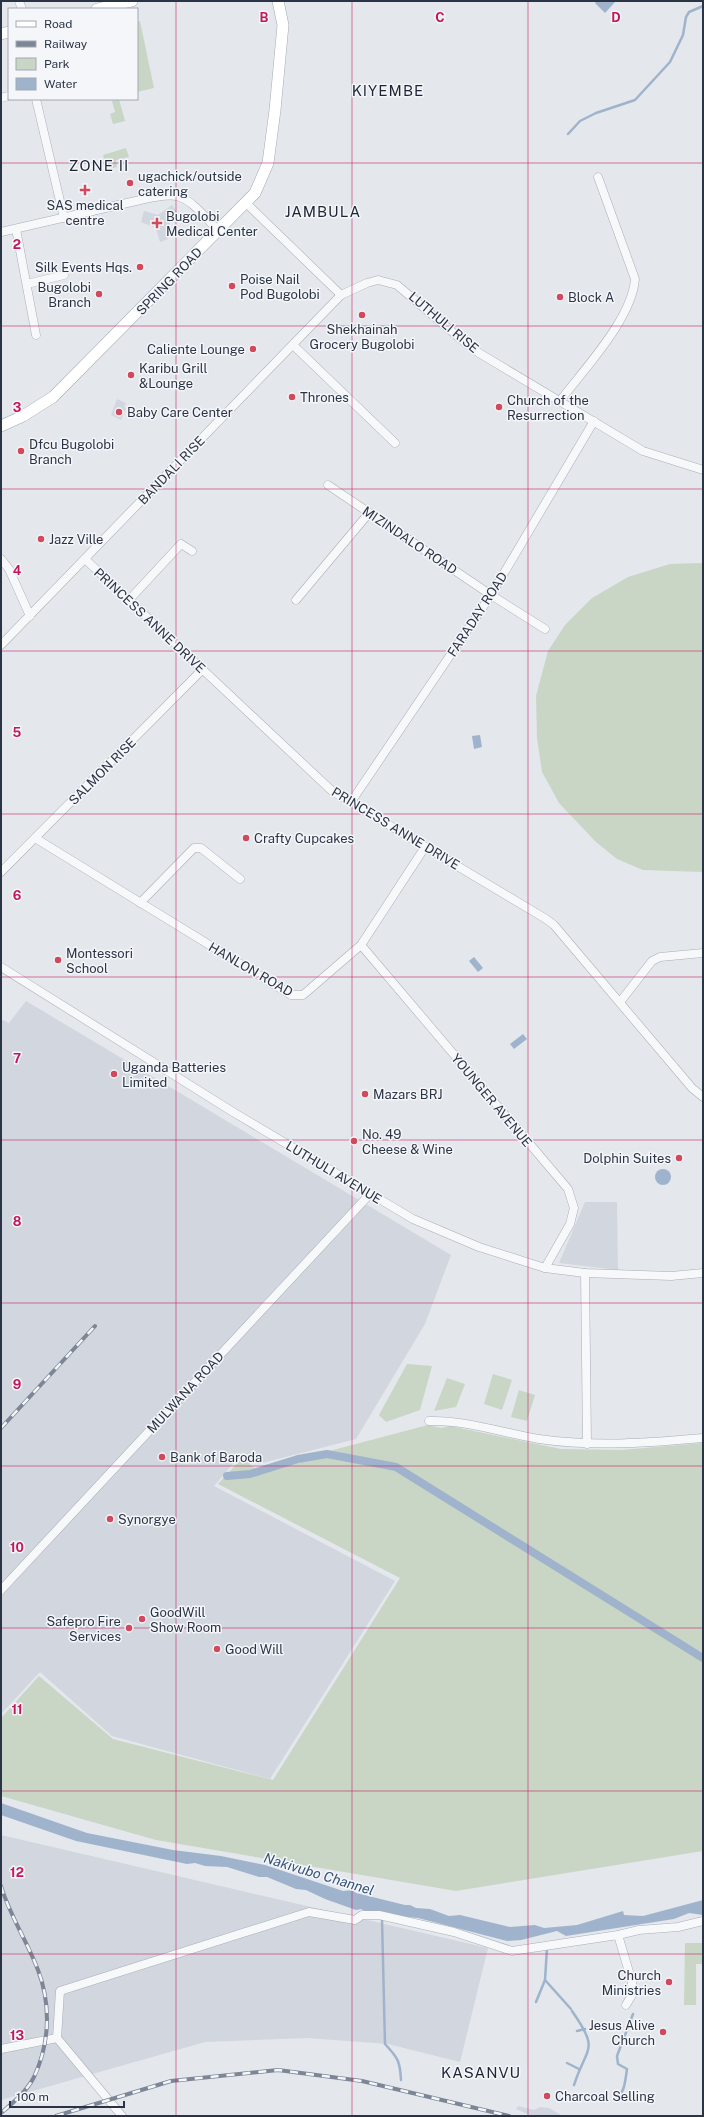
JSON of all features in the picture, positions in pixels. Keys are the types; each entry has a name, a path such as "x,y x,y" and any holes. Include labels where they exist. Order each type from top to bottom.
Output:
{"main road":[{"path":"101,8 132,1"},
{"name":"SPRING ROAD","path":"1,426 23,416 53,397 246,203 260,185 268,163 282,42 279,4"}],"street":[{"path":"36,100 64,218"},
{"path":"560,401 620,321 634,287 635,279 598,177"},
{"path":"1,232 149,198 176,196 188,202 218,230"},
{"path":"246,203 341,294"},
{"path":"16,229 36,335"},
{"path":"27,284 64,275"},
{"name":"LUTHULI RISE","path":"341,294 378,280 397,285 479,352 560,401 643,450 703,470"},
{"name":"BANDALI RISE","path":"1,645 341,294"},
{"path":"293,344 395,443"},
{"name":"FARADAY ROAD","path":"351,802 491,595 594,421"},
{"name":"MIZINDALO ROAD","path":"328,485 491,595 545,629"},
{"path":"296,600 369,513"},
{"path":"129,600 181,544 192,551"},
{"path":"1,559 9,569 30,616"},
{"name":"PRINCESS ANNE DRIVE","path":"85,559 321,781 351,802 546,919 563,934 692,1088 703,1097"},
{"name":"SALMON RISE","path":"1,872 203,669"},
{"name":"HANLON ROAD","path":"35,838 291,995 296,996 303,995 361,945 425,847"},
{"path":"140,903 194,848 201,848 240,879"},
{"name":"YOUNGER AVENUE","path":"361,945 568,1189 574,1208 570,1224 545,1268"},
{"path":"620,1002 652,961 660,957 703,953"},
{"name":"LUTHULI AVENUE","path":"1,967 233,1112 413,1219 479,1247 545,1268 585,1273 671,1276 703,1273"},
{"name":"MULWANA ROAD","path":"1,1590 370,1194"},
{"path":"585,1273 587,1444"},
{"path":"429,1421 461,1422 538,1438 587,1444 651,1443 703,1438"},
{"path":"122,2116 57,2038 60,1991 309,1912 355,1920 362,1916 380,1915 454,1932 512,1950 618,1935 639,1930 663,1929 703,1921"},
{"path":"618,1935 632,1982 632,1995 626,2005"},
{"path":"1,2050 57,2038"}],"shaded area":[{"name":"Bugolobi Medical Center","path":"172,205 177,212 170,218 170,229 166,231 168,239 160,242 156,228 141,222 144,211 158,215"},
{"name":"Baby Care Center","path":"117,399 126,403 124,407 126,408 121,420 111,415"},
{"path":"26,1001 451,1255 425,1324 356,1439 258,1464 243,1452 214,1486 395,1581 270,1779 112,1736 40,1672 1,1714 1,1019 9,1023"},
{"path":"585,1202 617,1202 618,1270 559,1263"},
{"path":"1,1835 488,1948 460,2062 388,2044 307,2038 205,2042 1,2100"},
{"path":"518,2106 534,2110 540,2107 549,2108 563,2116 532,2116 516,2109"}],"green space":[{"path":"140,21 154,88 138,92 138,22"},
{"path":"119,100 125,121 113,124 110,114 115,112 112,101"},
{"path":"126,148 129,157 116,160 117,167 107,170 103,155"},
{"path":"703,563 703,872 643,870 617,859 596,842 559,803 542,772 537,738 536,696 548,651 565,625 592,598 628,577 670,564"},
{"path":"407,1364 432,1366 420,1410 386,1422 379,1415"},
{"path":"493,1374 512,1380 502,1410 484,1404"},
{"path":"447,1378 465,1384 456,1407 434,1411"},
{"path":"519,1390 535,1395 527,1421 511,1417"},
{"path":"428,1425 441,1428 450,1426 561,1449 621,1450 703,1443 703,1851 456,1891 156,1840 1,1796 1,1718 39,1676 113,1739 273,1780 400,1578 218,1484 242,1458 257,1470"},
{"path":"685,1943 703,1943 703,1964 696,1964 696,2005 684,2005"}],"water":[{"path":"597,1 616,1 605,13 595,3"},
{"path":"480,735 482,747 474,749 472,736"},
{"path":"474,957 483,968 478,972 469,961"},
{"path":"523,1034 527,1039 514,1049 510,1044"},
{"path":"663,1169 670,1174 671,1177 666,1184 663,1185 656,1180 655,1177 660,1170"},
{"path":"1,1803 87,1833 173,1850 221,1856 265,1865 343,1891 353,1890 356,1893 410,1905 416,1908 430,1909 449,1916 460,1915 510,1927 535,1925 544,1928 577,1925 623,1911 624,1915 643,1916 703,1900 703,1915 689,1913 674,1919 566,1936 557,1931 521,1940 507,1941 418,1918 368,1913 361,1909 356,1910 325,1899 306,1890 296,1889 267,1877 259,1877 227,1867 205,1866 195,1863 187,1864 76,1841 1,1815"}],"waterway":[{"path":"568,134 580,121 596,113 635,100 670,62 683,35 686,17 689,12 703,6"},
{"path":"227,1476 250,1474 298,1459 327,1454 396,1467 703,1658"},
{"path":"382,1919 385,2044 398,2060 401,2080"},
{"path":"547,1948 545,1980 571,2009"},
{"path":"536,2002 545,1980"},
{"path":"572,2011 581,2024 588,2041 586,2055 574,2085"},
{"path":"616,2101 623,2090 627,2069 618,2064 617,2056 633,2014"},
{"path":"577,2031 585,2029"},
{"path":"567,2063 579,2069"}],"railway":[{"path":"1,1428 95,1326"},
{"path":"1,1886 9,1908 38,1970 47,2010 46,2037 34,2077 24,2092 1,2113"},
{"path":"56,2116 171,2081 278,2070 362,2081 509,2116"}],"place":[{"name":"ugachick/outside catering","path":"130,183"},
{"name":"SAS medical centre","path":"85,190"},
{"name":"Bugolobi Medical Center","path":"157,223"},
{"name":"Silk Events Hqs.","path":"140,267"},
{"name":"Poise Nail Pod Bugolobi","path":"232,286"},
{"name":"Bugolobi Branch","path":"99,294"},
{"name":"Block A","path":"560,297"},
{"name":"Shekhainah Grocery Bugolobi","path":"362,315"},
{"name":"Caliente Lounge","path":"253,349"},
{"name":"Karibu Grill &Lounge","path":"131,375"},
{"name":"Thrones","path":"292,397"},
{"name":"Church of the Resurrection","path":"499,407"},
{"name":"Baby Care Center","path":"119,412"},
{"name":"Dfcu Bugolobi Branch","path":"21,451"},
{"name":"Jazz Ville","path":"41,539"},
{"name":"Crafty Cupcakes","path":"246,838"},
{"name":"Montessori School","path":"58,960"},
{"name":"Uganda Batteries Limited","path":"114,1074"},
{"name":"Mazars BRJ","path":"365,1094"},
{"name":"No. 49 Cheese & Wine","path":"354,1141"},
{"name":"Dolphin Suites","path":"679,1158"},
{"name":"Bank of Baroda","path":"162,1457"},
{"name":"Synorgye","path":"110,1519"},
{"name":"GoodWill Show Room","path":"142,1619"},
{"name":"Safepro Fire Services","path":"129,1628"},
{"name":"Good Will","path":"217,1649"},
{"name":"Church Ministries","path":"669,1982"},
{"name":"Jesus Alive Church","path":"663,2032"},
{"name":"Charcoal Selling","path":"547,2096"}],"district":[{"name":"KIYEMBE","path":"388,91"},
{"name":"ZONE II","path":"99,166"},
{"name":"JAMBULA","path":"323,212"},
{"name":"KASANVU","path":"481,2073"}],"water label":[{"name":"Nakivubo Channel","path":"319,1874"}]}
